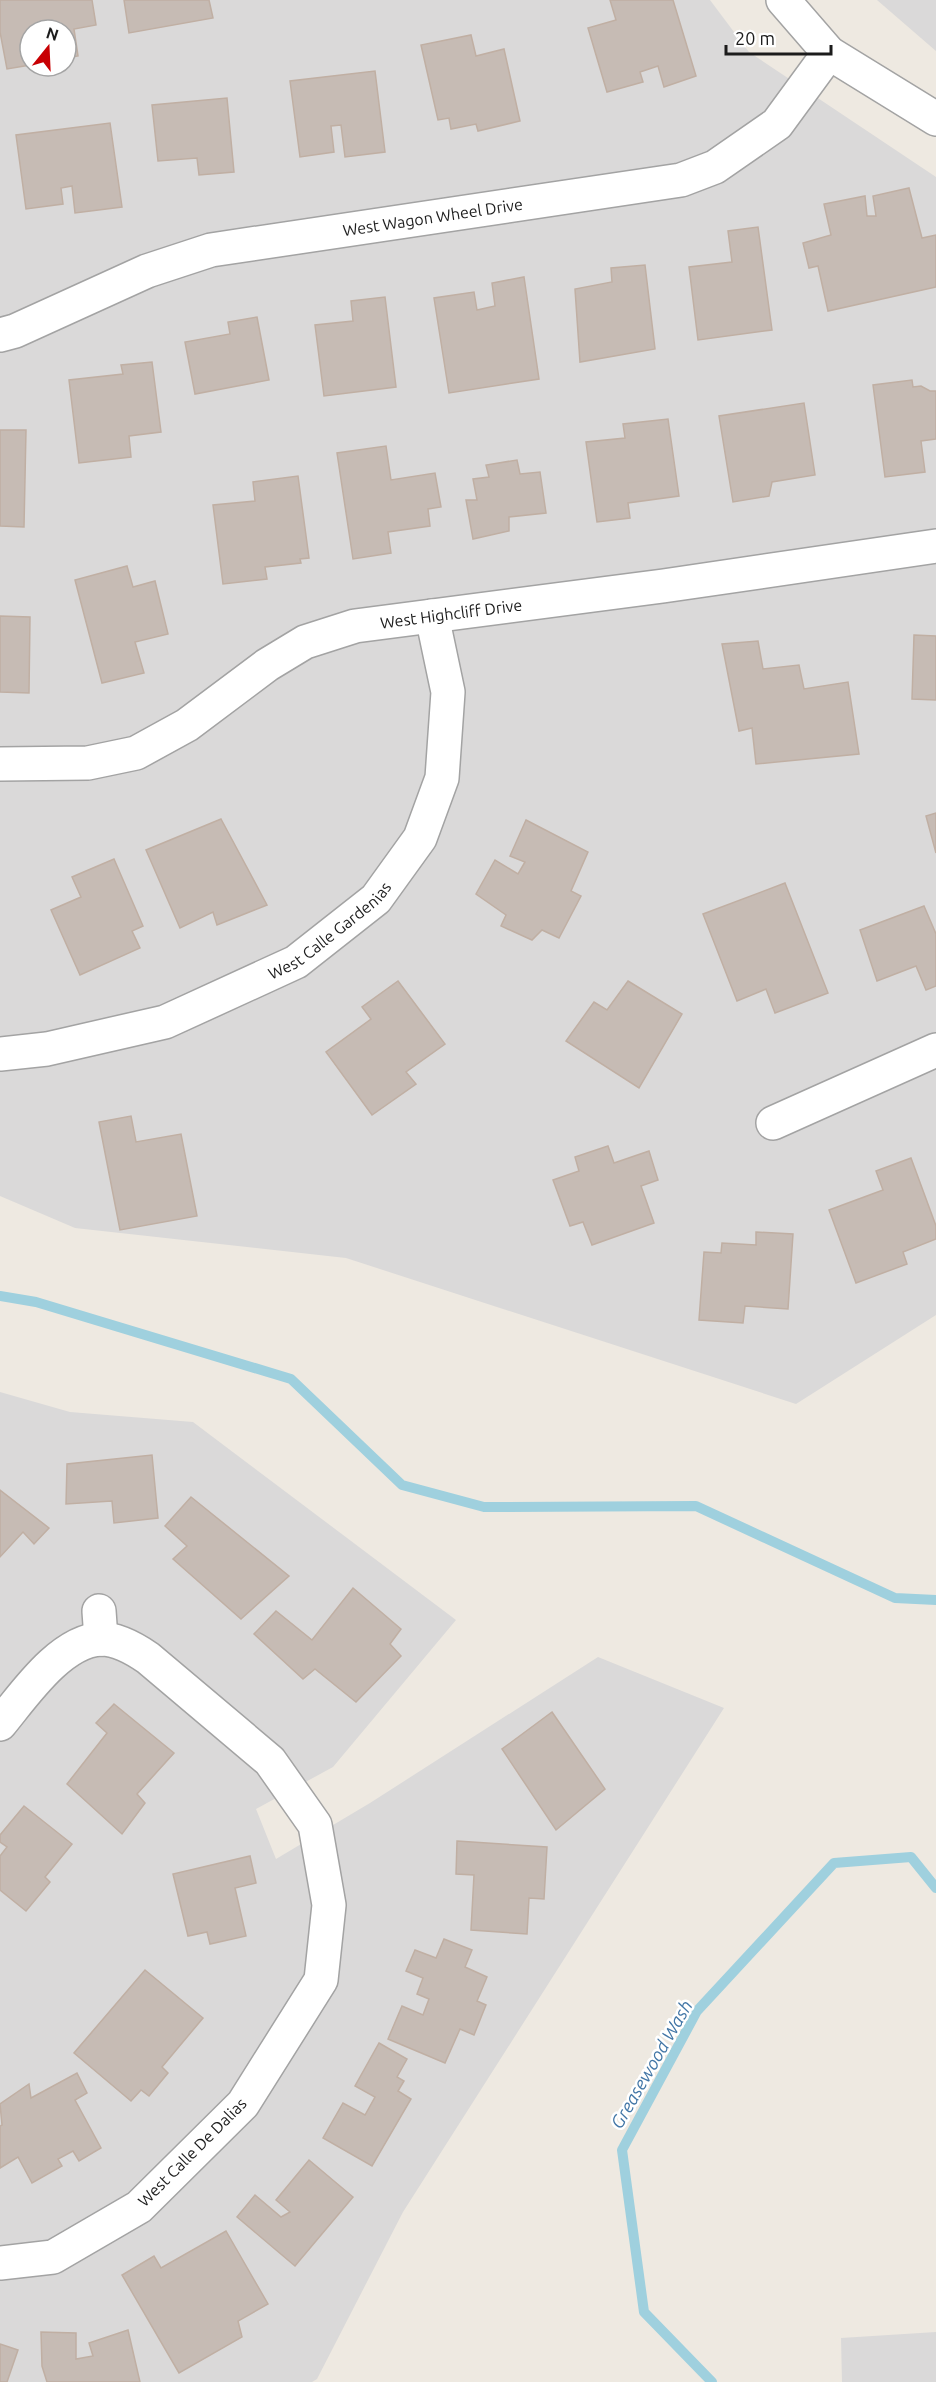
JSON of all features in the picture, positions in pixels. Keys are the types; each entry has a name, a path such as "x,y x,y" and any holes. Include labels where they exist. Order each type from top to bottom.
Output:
{"street":[{"path":"783,0 829,53 936,120"},
{"name":"West Wagon Wheel Drive","path":"0,335 15,331 147,271 211,250 681,180 715,167 777,124 829,53"},
{"name":"West Highcliff Drive","path":"0,764 88,763 136,753 187,725 267,664 305,642 355,626 936,546"},
{"name":"West Calle Gardenias","path":"0,1054 47,1049 165,1022 296,962 376,898 420,838 442,778 448,692 432,616"},
{"path":"773,1123 936,1050"},
{"name":"West Calle De Dalias","path":"0,1724 42,1672 60,1656 90,1642 100,1625 114,1641 148,1658 270,1761 315,1825 329,1905 321,1980 243,2104 139,2207 52,2258 0,2263"}],"shaded area":[{"path":"0,0 710,0 749,52 936,177 936,1315 796,1404 346,1258 75,1228 0,1196"},
{"path":"877,0 936,0 936,51"},
{"path":"0,1392 70,1412 193,1422 456,1620 333,1767 256,1809 276,1859 370,1803 598,1657 724,1708 403,2212 317,2379 312,2382 0,2382"},
{"path":"936,2332 936,2382 842,2382 841,2338"}],"building":[{"path":"0,0 92,0 96,25 78,28 78,18 18,18 18,67 7,69 0,32"},
{"path":"124,0 209,0 213,18 129,33"},
{"path":"610,0 673,0 696,76 664,87 658,66 640,72 643,82 607,92 588,28 616,20"},
{"path":"471,35 476,56 504,49 520,121 478,131 476,124 451,129 449,118 438,120 421,45"},
{"path":"375,71 385,152 345,157 341,125 331,126 334,152 300,157 290,81"},
{"path":"227,98 234,172 199,175 197,158 158,161 152,105"},
{"path":"110,123 122,207 75,213 72,186 61,188 63,204 26,209 16,135"},
{"path":"909,188 922,238 936,235 936,287 828,311 818,266 809,268 803,243 831,235 824,204 865,196 867,216 876,216 873,196"},
{"path":"758,227 772,330 698,340 689,267 732,262 728,231"},
{"path":"645,265 655,349 580,362 575,289 612,282 611,268"},
{"path":"524,277 539,379 449,393 434,298 474,292 477,310 495,306 492,283"},
{"path":"385,297 396,387 324,396 315,325 353,321 351,301"},
{"path":"257,317 269,380 195,394 185,342 230,334 228,322"},
{"path":"152,362 161,432 129,436 131,457 79,463 69,380 123,374 121,365"},
{"path":"912,380 913,387 921,386 930,391 936,391 936,439 921,441 925,472 885,477 873,385"},
{"path":"804,403 815,475 772,482 769,496 733,502 719,416"},
{"path":"668,419 679,496 628,503 630,518 597,522 586,442 625,438 623,424"},
{"path":"0,430 26,430 24,527 0,526"},
{"path":"386,446 391,480 435,473 441,507 428,509 430,526 388,532 391,553 353,559 337,453"},
{"path":"517,460 520,474 540,472 546,513 509,517 509,531 473,539 466,500 477,500 473,479 489,477 486,465"},
{"path":"298,476 309,558 300,559 301,563 265,567 267,579 223,584 213,505 255,501 253,482"},
{"path":"127,566 133,587 155,581 168,634 135,642 144,673 102,683 75,580"},
{"path":"0,616 30,617 29,693 0,692"},
{"path":"914,635 936,636 936,700 912,699"},
{"path":"758,641 763,669 799,665 804,689 848,682 859,754 756,764 752,728 739,731 722,644"},
{"path":"936,813 936,853 926,816"},
{"path":"221,819 267,905 217,925 213,912 180,928 146,850"},
{"path":"526,820 588,852 571,891 581,896 559,938 542,930 532,940 501,926 506,915 476,894 495,860 518,874 525,862 510,856"},
{"path":"114,859 143,926 132,931 140,948 80,975 51,910 81,897 72,877"},
{"path":"785,883 828,993 775,1013 766,989 737,1001 703,914"},
{"path":"924,906 936,934 936,986 926,990 916,966 877,981 860,930"},
{"path":"398,981 445,1044 406,1072 416,1084 372,1115 326,1052 371,1019 362,1007"},
{"path":"628,981 682,1014 639,1088 566,1041 594,1002 607,1010"},
{"path":"131,1116 136,1142 181,1134 197,1216 120,1230 99,1122"},
{"path":"608,1146 614,1163 649,1151 658,1180 641,1186 654,1223 592,1245 583,1222 570,1226 553,1180 579,1171 575,1157"},
{"path":"911,1158 936,1226 936,1239 903,1252 907,1264 856,1283 829,1210 883,1190 876,1171"},
{"path":"756,1232 793,1234 788,1309 745,1306 743,1323 699,1320 704,1252 721,1253 722,1243 756,1245"},
{"path":"152,1455 158,1518 114,1523 112,1501 66,1504 67,1464"},
{"path":"0,1490 49,1528 34,1544 23,1532 0,1557"},
{"path":"191,1497 289,1576 241,1619 173,1559 187,1546 165,1526"},
{"path":"353,1588 401,1629 390,1644 401,1656 356,1702 315,1669 303,1679 254,1634 276,1611 312,1640"},
{"path":"114,1704 174,1753 137,1794 145,1803 122,1834 67,1784 107,1733 96,1723"},
{"path":"552,1712 605,1789 556,1830 502,1749"},
{"path":"24,1806 72,1844 45,1877 50,1882 26,1911 0,1890 0,1856 7,1847 0,1842 0,1835"},
{"path":"457,1841 547,1847 544,1899 529,1898 527,1934 471,1930 474,1875 456,1874"},
{"path":"250,1856 256,1883 235,1888 246,1936 210,1944 207,1932 188,1936 173,1874"},
{"path":"444,1939 472,1950 465,1967 487,1977 477,2001 486,2005 474,2035 460,2029 445,2063 388,2039 402,2006 423,2015 429,1999 417,1994 423,1978 406,1971 415,1950 436,1958"},
{"path":"145,1970 203,2018 162,2067 168,2073 149,2096 141,2090 131,2101 74,2053"},
{"path":"379,2043 407,2059 397,2077 404,2081 398,2091 411,2099 372,2166 323,2138 343,2103 365,2115 375,2097 355,2086"},
{"path":"77,2073 87,2093 75,2100 101,2148 79,2161 73,2151 58,2159 62,2166 32,2183 18,2157 0,2168 0,2126 2,2125 0,2104 29,2084 31,2098"},
{"path":"309,2160 353,2197 295,2266 237,2217 255,2195 281,2217 290,2212 276,2200"},
{"path":"226,2231 268,2304 238,2321 242,2337 179,2373 122,2275 154,2256 161,2268"},
{"path":"128,2330 140,2382 47,2382 42,2366 41,2332 76,2333 76,2359 93,2356 89,2343"},
{"path":"0,2344 18,2350 7,2382 0,2382"}],"waterway":[{"path":"0,1296 36,1302 291,1379 402,1485 484,1507 696,1506 895,1598 936,1600"},
{"name":"Greasewood Wash","path":"712,2382 644,2312 622,2150 697,2011 834,1863 911,1857 936,1888"}]}
